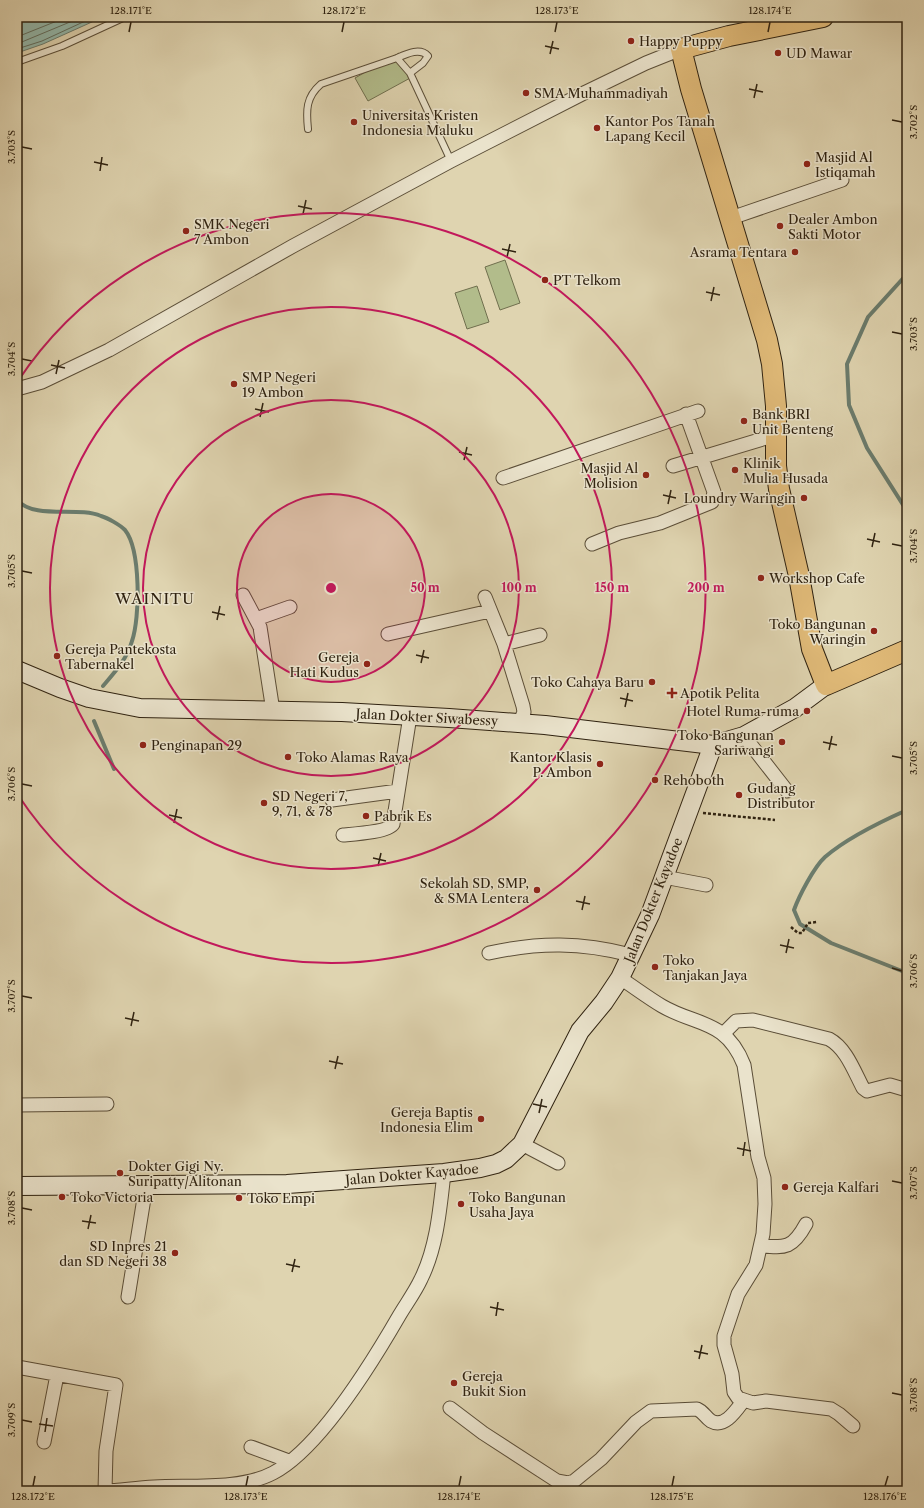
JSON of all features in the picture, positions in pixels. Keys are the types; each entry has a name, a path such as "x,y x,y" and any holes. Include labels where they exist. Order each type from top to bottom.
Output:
{"main road":[{"path":"823,17 729,36 681,49 691,89 767,340 772,364 776,406 776,466 782,504 799,576 812,648 826,684 907,650"}],"street":[{"path":"17,389 42,382 109,350 293,246 451,161 586,92 646,63 681,49"},
{"path":"731,218 805,191 842,180"},
{"path":"503,478 692,413 703,457 714,492 712,502 660,523 619,533 592,544"},
{"path":"673,466 776,435"},
{"path":"243,595 260,627 273,711"},
{"path":"485,597 504,644 523,706 524,712 520,722"},
{"path":"256,619 290,607"},
{"path":"388,634 490,612"},
{"path":"504,644 540,635"},
{"name":"Jalan Dokter Siwabessy","path":"17,670 60,688 118,705 158,709 273,711 520,722 624,733 713,745 744,736 795,708 826,684"},
{"path":"343,835 391,827 393,824 410,716"},
{"path":"744,736 787,791"},
{"name":"Jalan Dokter Kayadoe","path":"17,1186 287,1184 444,1173 480,1168 496,1164 506,1159 522,1144 580,1031 604,1002 620,978 650,915 713,745"},
{"path":"332,800 398,791"},
{"path":"664,878 706,885"},
{"path":"488,953 531,945 554,944 596,947 631,955"},
{"path":"620,978 662,1006 704,1022 723,1034 740,1053 746,1072 758,1157 764,1178 764,1219 761,1246 753,1269 738,1294 724,1336 724,1345 732,1374 734,1392 738,1398 753,1403 766,1402 806,1405 831,1409 853,1426"},
{"path":"723,1034 736,1021 753,1020 829,1039 835,1042 841,1049 863,1088 867,1091 890,1086 907,1090"},
{"path":"17,1105 107,1104"},
{"path":"522,1144 558,1163"},
{"path":"98,1491 241,1482 273,1473 289,1461 313,1439 377,1354 421,1279 437,1224 444,1173"},
{"path":"128,1297 146,1186"},
{"path":"761,1246 787,1246 794,1243 806,1224"},
{"path":"17,1368 116,1385 106,1451 110,1491"},
{"path":"44,1442 57,1375"},
{"path":"450,1408 556,1486 574,1481 600,1459 636,1422 651,1411 703,1411 711,1420 716,1422 728,1418 744,1400"},
{"path":"251,1447 289,1461"}],"lane":[{"path":"17,62 62,46 125,17"},
{"path":"308,129 306,112 308,101 314,90 321,84 418,51 425,53 428,56 427,59 410,72"},
{"path":"397,58 410,72 451,161"}],"path":[{"path":"688,812 775,820"},
{"path":"791,927 802,933 808,923 817,922"}],"green space":[{"path":"399,53 412,77 368,101 355,78"},
{"path":"505,260 520,303 500,310 485,267"},
{"path":"477,286 489,322 467,329 455,293"}],"water":[{"path":"17,17 103,17 43,44 17,53"}],"waterway":[{"path":"907,274 868,317 847,364 849,405 867,448 907,511"},
{"path":"17,500 34,510 91,513 104,517 123,528 130,540 134,553 138,584 135,630 130,648 124,659 103,686"},
{"path":"94,721 114,769"},
{"path":"907,810 853,837 825,857 807,882 794,910 800,924 831,943 907,973"}],"place":[{"name":"Happy Puppy","path":"631,41"},
{"name":"UD Mawar","path":"778,53"},
{"name":"SMA Muhammadiyah","path":"526,93"},
{"name":"Universitas Kristen Indonesia Maluku","path":"354,122"},
{"name":"Kantor Pos Tanah Lapang Kecil","path":"597,128"},
{"name":"Masjid Al Istiqamah","path":"807,164"},
{"name":"Dealer Ambon Sakti Motor","path":"780,226"},
{"name":"SMK Negeri 7 Ambon","path":"186,231"},
{"name":"Asrama Tentara","path":"795,252"},
{"name":"PT Telkom","path":"545,280"},
{"name":"SMP Negeri 19 Ambon","path":"234,384"},
{"name":"Bank BRI Unit Benteng","path":"744,421"},
{"name":"Klinik Mulia Husada","path":"735,470"},
{"name":"Masjid Al Molision","path":"646,475"},
{"name":"Loundry Waringin","path":"804,498"},
{"name":"Workshop Cafe","path":"761,578"},
{"name":"Toko Bangunan Waringin","path":"874,631"},
{"name":"Gereja Pantekosta Tabernakel","path":"57,656"},
{"name":"Gereja Hati Kudus","path":"367,664"},
{"name":"Toko Cahaya Baru","path":"652,682"},
{"name":"Apotik Pelita","path":"672,693"},
{"name":"Hotel Ruma-ruma","path":"807,711"},
{"name":"Toko Bangunan Sariwangi","path":"782,742"},
{"name":"Penginapan 29","path":"143,745"},
{"name":"Toko Alamas Raya","path":"288,757"},
{"name":"Kantor Klasis P. Ambon","path":"600,764"},
{"name":"Rehoboth","path":"655,780"},
{"name":"Gudang Distributor","path":"739,795"},
{"name":"SD Negeri 7, 9, 71, & 78","path":"264,803"},
{"name":"Pabrik Es","path":"366,816"},
{"name":"Sekolah SD, SMP, & SMA Lentera","path":"537,890"},
{"name":"Toko Tanjakan Jaya","path":"655,967"},
{"name":"Gereja Baptis Indonesia Elim","path":"481,1119"},
{"name":"Dokter Gigi Ny. Suripatty/Alitonan","path":"120,1173"},
{"name":"Gereja Kalfari","path":"785,1187"},
{"name":"Toko Victoria","path":"62,1197"},
{"name":"Toko Empi","path":"239,1198"},
{"name":"Toko Bangunan Usaha Jaya","path":"461,1204"},
{"name":"SD Inpres 21 dan SD Negeri 38","path":"175,1253"},
{"name":"Gereja Bukit Sion","path":"454,1383"}],"district":[{"name":"WAINITU","path":"155,599"}]}
